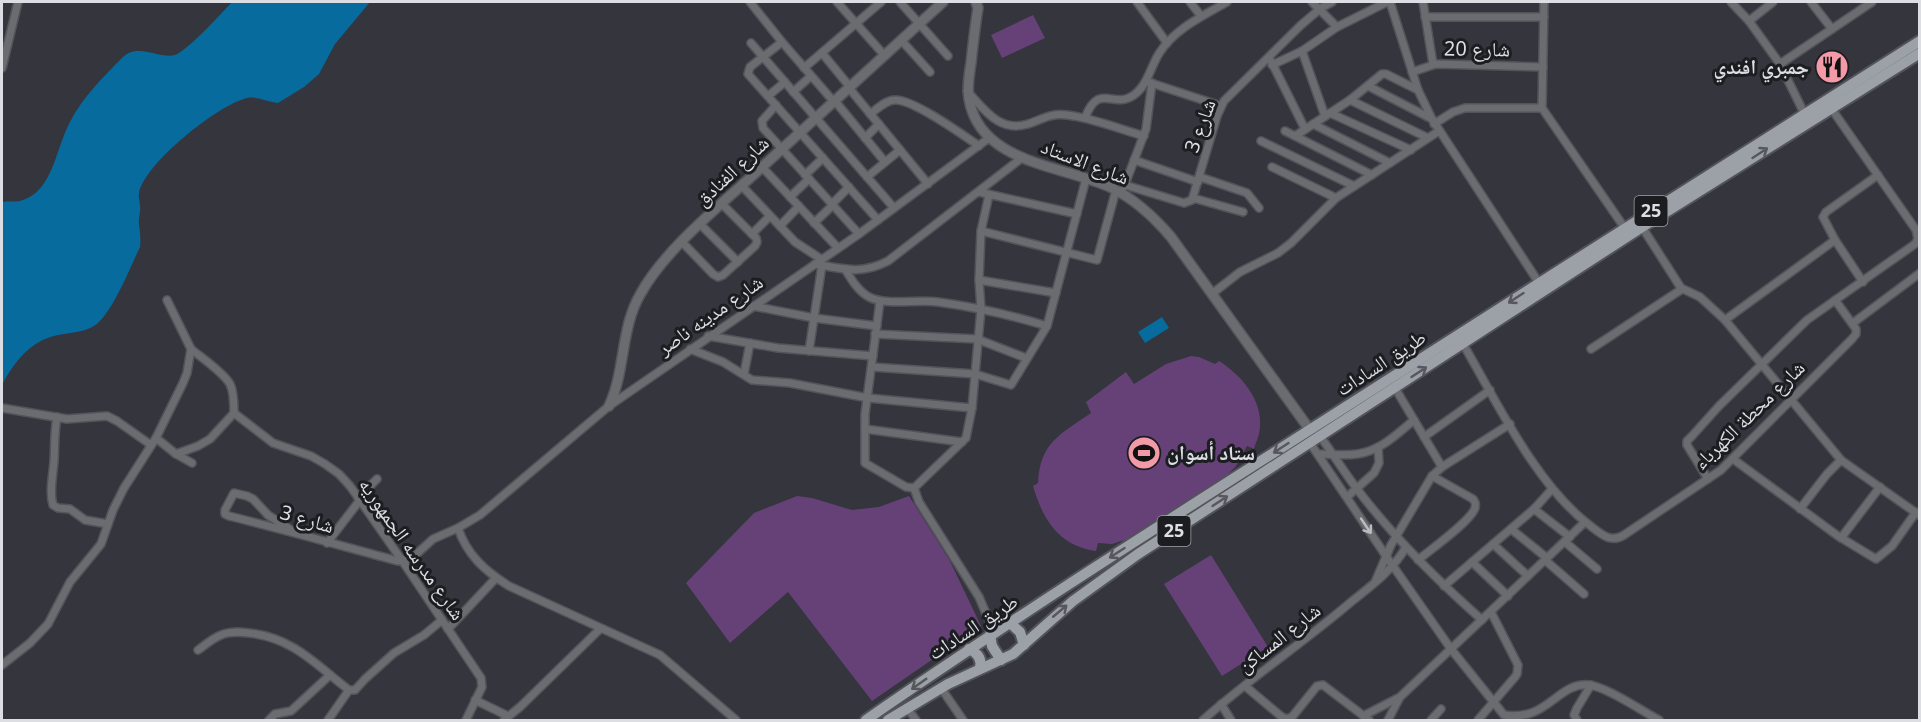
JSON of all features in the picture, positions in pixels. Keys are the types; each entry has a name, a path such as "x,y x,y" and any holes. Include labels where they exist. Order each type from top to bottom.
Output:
{"main road":[{"name":"طريق السادات","path":"888,720 941,688 1013,654 1086,591 1125,563 1642,227 1804,113 1920,41"},
{"name":"طريق السادات","path":"866,720 992,634 1624,227 1831,108 1920,53"},
{"path":"1030,610 1030,620 1034,626 1041,628"},
{"path":"1010,623 1020,632 1024,645"},
{"path":"992,634 992,646 1001,660"},
{"path":"969,649 978,655 981,662 980,668"}],"street":[{"path":"2,68 18,2"},
{"path":"750,2 885,162"},
{"path":"837,2 885,56"},
{"path":"804,68 881,2"},
{"path":"900,2 948,56"},
{"name":"شارع الفنادق","path":"609,406 617,386 626,331 632,312 650,279 700,224 943,2"},
{"name":"شارع الاستاد","path":"976,2 978,8 968,90 976,121 989,138 1005,150 1121,190 1149,212 1161,224 1213,293 1310,429"},
{"path":"1140,2 1167,43"},
{"path":"1190,2 1201,16"},
{"path":"981,231 1096,260 1121,190 1144,136 1149,114 1149,82 1159,53 1191,21 1227,2"},
{"path":"1312,2 1337,27"},
{"name":"شارع 3","path":"1193,198 1221,106 1269,55 1320,8 1332,2"},
{"path":"1272,64 1302,51 1337,27 1388,2 1418,90 1435,125 1539,283"},
{"path":"1423,2 1433,64"},
{"path":"1544,2 1542,108 1624,227"},
{"path":"1731,2 1749,21 1780,64 1804,113"},
{"path":"1742,2 1742,13"},
{"path":"1749,21 1773,2"},
{"path":"1811,2 1832,29"},
{"path":"1780,64 1872,2"},
{"path":"1425,17 1544,17"},
{"path":"901,40 930,72"},
{"path":"782,42 748,72 879,220"},
{"path":"752,44 894,208"},
{"path":"1302,51 1328,114 1411,150"},
{"path":"822,53 928,184"},
{"path":"1269,55 1305,129"},
{"name":"شارع 20","path":"1412,72 1433,64 1543,67"},
{"path":"1295,136 1350,100 1382,74 1418,90"},
{"path":"793,92 811,76"},
{"path":"768,96 785,82"},
{"path":"1085,118 1089,108 1096,100 1128,98 1149,82"},
{"path":"1149,82 1221,106"},
{"path":"1368,86 1435,125"},
{"path":"968,90 995,120 1004,125 1026,124 1053,114 1085,118 1144,136"},
{"path":"870,114 888,101 899,100 933,116 979,146"},
{"path":"1350,100 1428,138"},
{"path":"776,105 761,124 763,128 859,234"},
{"path":"1213,293 1244,270 1278,253 1336,198 1428,138 1435,125 1453,112 1465,108 1542,108"},
{"path":"1708,479 1687,445 1688,441 1719,406 1807,320 1863,282 1915,244 1918,239 1916,230 1831,108"},
{"path":"865,138 879,124"},
{"path":"1313,124 1390,163"},
{"path":"1285,131 1372,175"},
{"name":"شارع مدينه ناصر","path":"401,559 411,559 433,539 480,515 609,406 708,336 819,263 989,138"},
{"path":"1261,141 1354,186"},
{"path":"867,177 900,150"},
{"path":"742,186 795,242 819,263 844,269 867,270 888,261 1023,157"},
{"path":"790,197 823,158"},
{"path":"1134,160 1247,193 1259,208"},
{"path":"762,167 838,248"},
{"path":"1272,167 1336,198"},
{"path":"1863,282 1822,219 1824,214 1878,175"},
{"path":"872,367 975,374 1011,385 1047,326 1086,179"},
{"path":"814,223 849,187"},
{"path":"1121,190 1184,202 1193,198 1243,212"},
{"path":"979,192 1077,214"},
{"path":"880,301 865,429 866,463 906,488 914,488 966,438 972,408 981,309 978,265 981,231 989,195"},
{"path":"682,243 715,276 723,275 757,244 752,234 722,204"},
{"path":"780,226 799,206"},
{"path":"752,234 770,216"},
{"path":"700,224 738,262"},
{"path":"1642,227 1682,290 1700,297 1725,320 1841,460 1918,514 1892,546 1876,559 1841,538 1733,459"},
{"path":"1725,320 1835,240"},
{"path":"809,351 819,263"},
{"path":"844,269 860,290 880,301 936,301 1000,312 1047,326"},
{"path":"1835,300 1853,322 1920,273"},
{"path":"979,280 1056,293"},
{"path":"1591,349 1682,290"},
{"path":"167,300 190,349 231,385 234,402 234,413 210,439 176,454"},
{"path":"753,306 876,330 977,339 1026,358"},
{"name":"شارع محطة الكهرباء","path":"1585,522 1607,538 1614,539 1624,535 1708,479 1733,459 1856,334 1853,322"},
{"path":"708,336 809,351 873,356"},
{"path":"744,374 750,343"},
{"path":"1245,686 1284,718 1292,717 1314,688 1319,685 1326,686 1366,719 1400,697 1585,522 1542,476 1464,344"},
{"path":"2,665 30,643 48,624 70,582 101,544 124,488 156,438 187,373 190,349"},
{"path":"690,349 723,362 752,380 790,383 868,398 972,408"},
{"path":"1395,388 1442,467"},
{"path":"1424,437 1490,390"},
{"path":"2,408 67,419 103,416 112,418 151,445"},
{"name":"شارع مدرسه الجمهوريه","path":"234,413 273,443 311,456 339,474 401,559 481,678 482,687 475,700"},
{"path":"57,417 51,495 53,505 57,508 69,509 86,520 108,524"},
{"path":"1318,454 1356,454 1378,447 1386,444 1414,420"},
{"path":"1418,560 1467,519 1475,508 1473,499 1431,476 1510,424"},
{"path":"865,429 962,442"},
{"path":"1320,436 1357,489 1397,537 1444,586 1482,620"},
{"path":"156,438 192,463"},
{"path":"1310,443 1451,649 1504,715 1515,720 1529,719 1548,710 1574,688 1592,685 1659,720"},
{"path":"1347,497 1378,468 1378,447"},
{"path":"1800,509 1841,460"},
{"name":"شارع المساكن","path":"1375,582 1386,556 1431,476"},
{"path":"327,543 359,499 377,479"},
{"path":"1841,538 1880,487"},
{"path":"914,488 919,502 979,597 992,634"},
{"path":"1444,586 1534,509 1552,489"},
{"name":"شارع 3","path":"294,532 268,515 253,500 241,494 234,494 225,510 227,515 327,543 398,561 401,559"},
{"path":"1534,509 1597,569"},
{"path":"458,528 461,538 474,558 496,578 508,586 660,655 736,720"},
{"path":"1511,529 1584,594"},
{"path":"1493,544 1528,576"},
{"name":"شارع المساكن","path":"1203,720 1375,582 1394,565 1406,547"},
{"path":"1472,562 1508,596"},
{"path":"448,629 496,578"},
{"path":"1478,720 1515,677 1518,669 1491,612"},
{"path":"198,650 224,634 237,632 263,635 292,645 350,690 358,689 365,679 394,653 424,635 442,620"},
{"path":"466,720 475,700 506,718 520,708 600,629"},
{"path":"268,720 275,714 291,711 330,675"},
{"path":"1577,720 1574,716 1577,708 1592,685"},
{"path":"941,688 963,720"},
{"path":"328,720 350,690"},
{"path":"1388,720 1400,697"},
{"path":"1221,704 1231,720"},
{"path":"907,708 916,720"},
{"path":"1431,720 1441,709"}],"shaded area":[{"path":"1033,15 1045,38 1002,58 991,35"},
{"name":"ستاد أسوان","path":"1191,356 1215,364 1219,361 1235,373 1254,397 1258,406 1260,426 1254,449 1247,446 1236,466 1226,476 1137,536 1112,544 1098,543 1096,551 1072,544 1054,529 1042,510 1033,486 1038,483 1043,458 1048,448 1054,440 1091,413 1086,402 1126,372 1134,384 1166,364"},
{"path":"797,496 852,510 879,507 909,496 950,561 981,626 872,701 788,592 730,643 686,583 754,513"},
{"path":"1211,555 1268,647 1222,676 1164,584"}],"water":[{"path":"232,2 370,2 335,44 319,74 304,87 278,103 259,98 247,98 234,103 184,137 154,166 139,193 140,247 107,312 90,328 48,338 32,347 18,360 2,385 2,202 20,201 40,189 47,179 75,113 93,88 122,58 134,51 175,55 195,40"},
{"path":"1162,317 1169,328 1145,343 1138,332"}],"place":[{"name":"جمبري افندي","path":"1832,67"},
{"name":"ستاد أسوان","path":"1144,453"}]}
